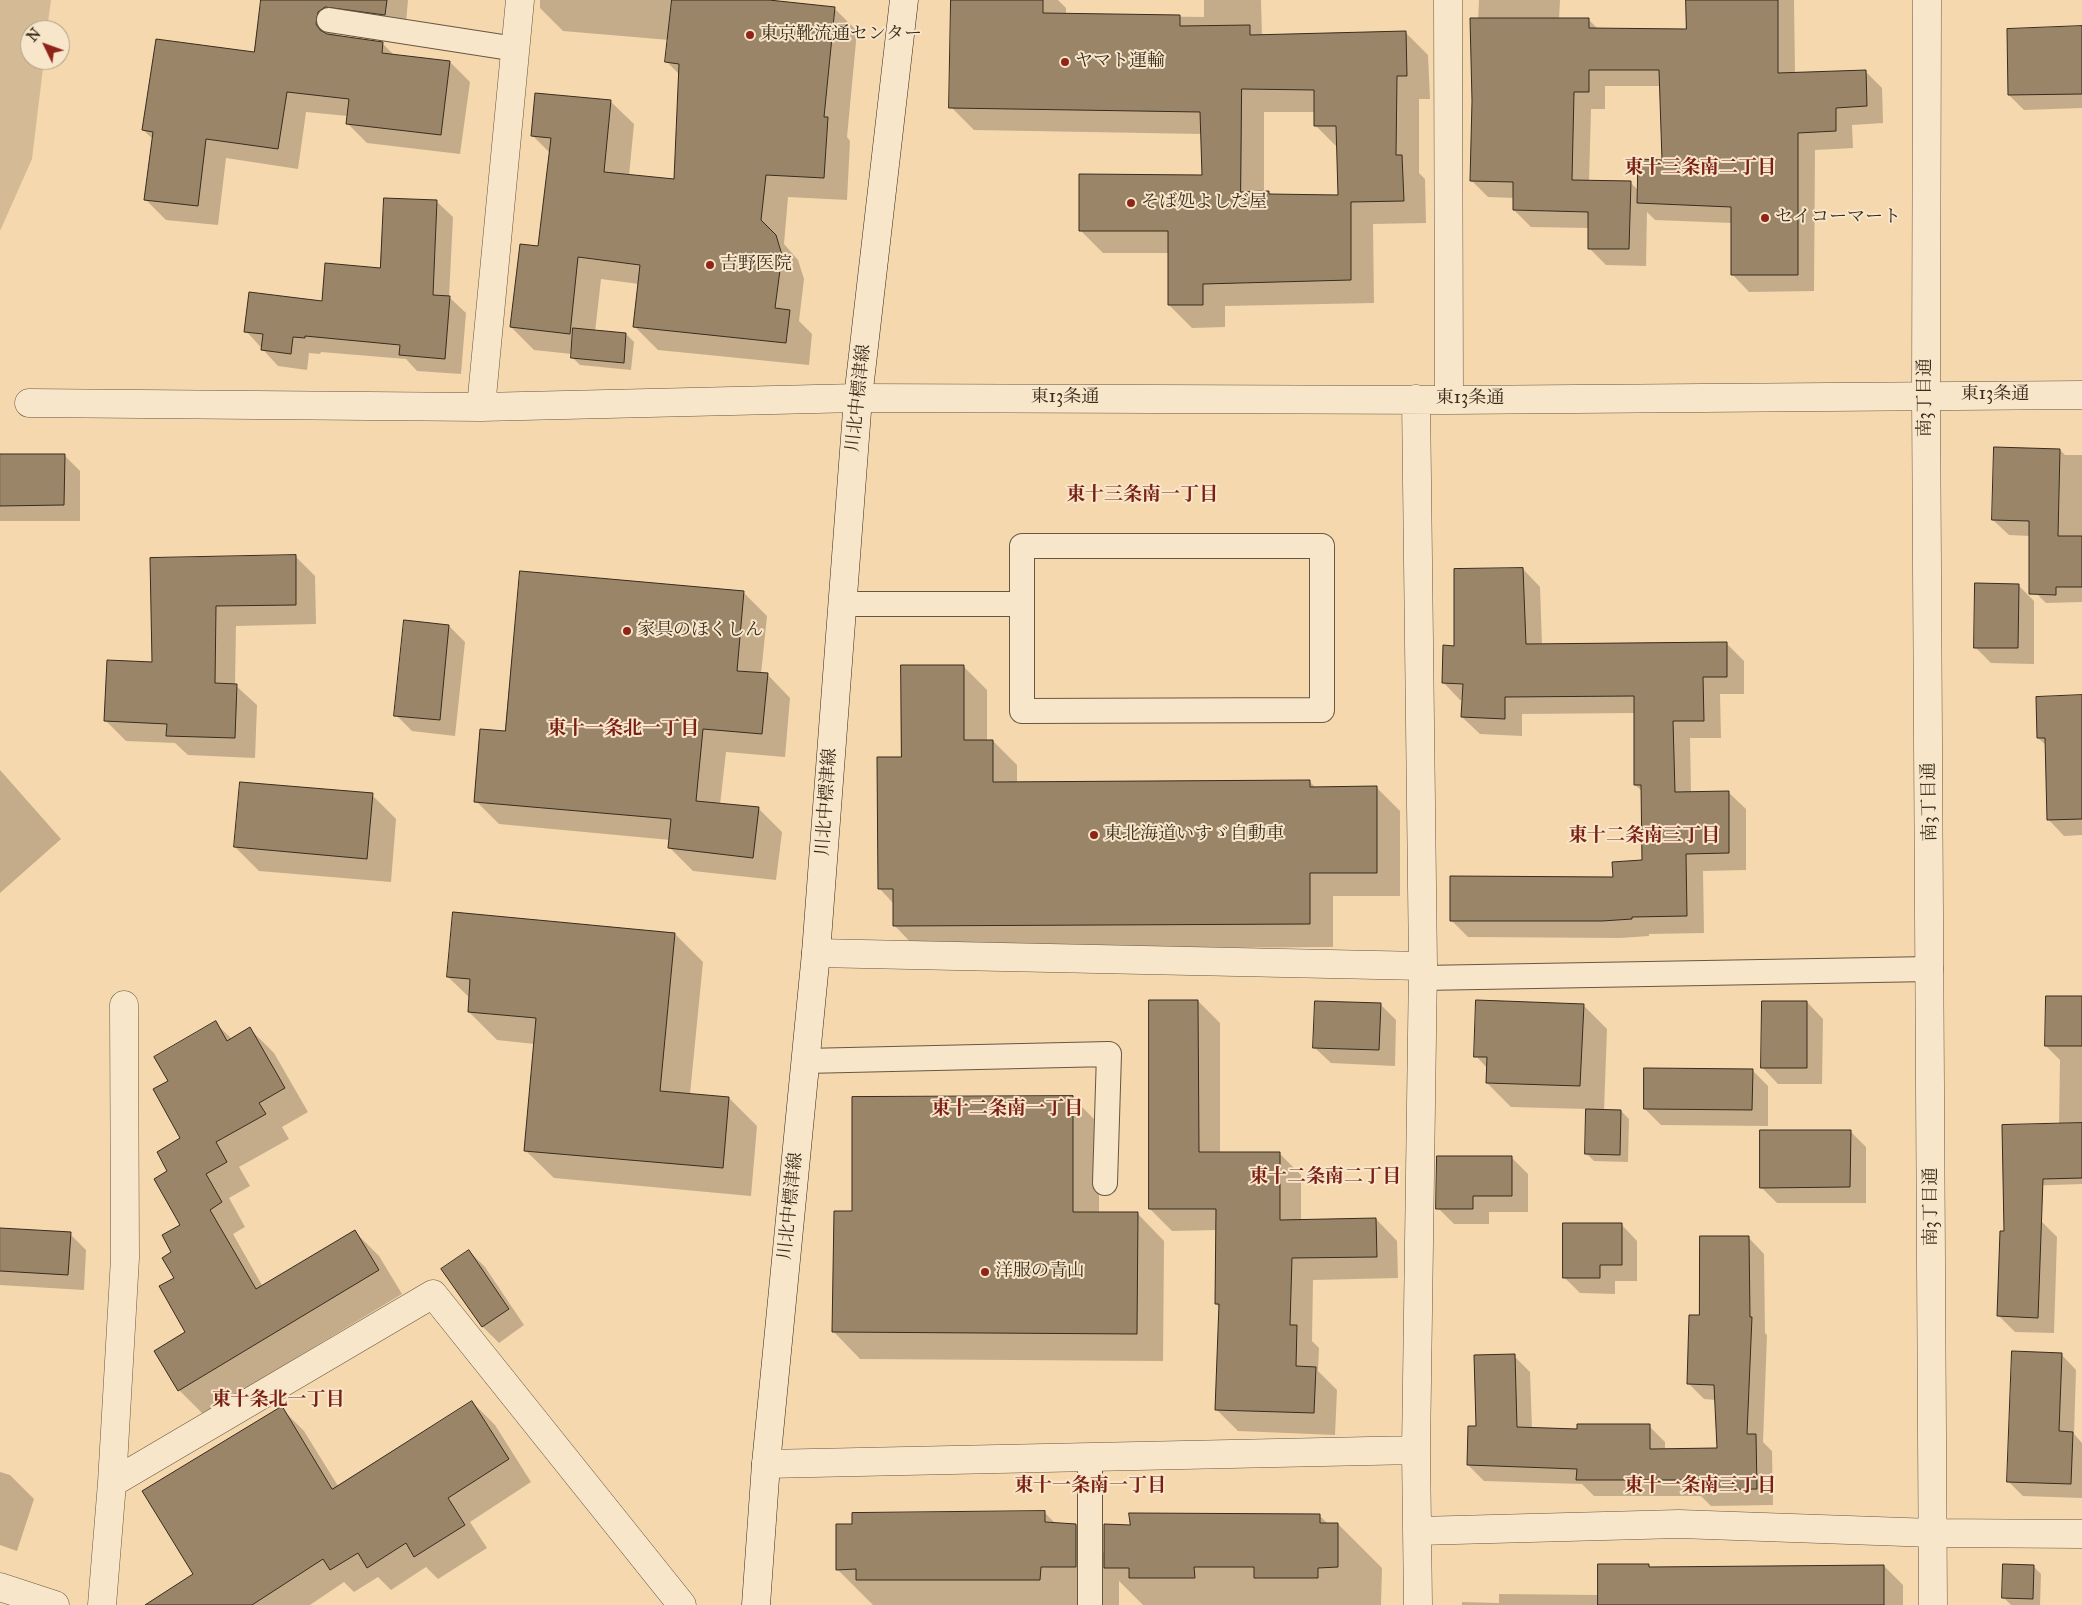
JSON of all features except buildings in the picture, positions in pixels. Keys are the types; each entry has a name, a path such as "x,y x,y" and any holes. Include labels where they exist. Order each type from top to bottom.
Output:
{"street":[{"path":"480,407 520,0"},
{"name":"川北中標津線","path":"756,1605 766,1464 816,953 858,398 904,0"},
{"path":"1448,0 1449,400"},
{"name":"南3丁目通","path":"1927,0 1926,395 1934,1605"},
{"name":"東13条通","path":"29,403 480,407 858,398 1416,398 1449,400 2082,395"},
{"path":"1416,398 1423,972 1416,1450 1418,1605"},
{"path":"816,953 1423,972"},
{"path":"102,1605 112,1483 125,1258 124,1005"},
{"path":"112,1483 433,1294 682,1605"},
{"path":"766,1464 1416,1450"},
{"path":"1418,1531 1679,1524 1933,1533 2082,1534"},
{"path":"0,1587 56,1605"}],"lane":[{"path":"329,20 516,49"},
{"path":"1022,546 1322,546 1322,710 1022,711 1022,604 1022,546"},
{"path":"842,604 1022,604"},
{"path":"1423,972 1931,969"},
{"path":"806,1061 1109,1054 1105,1183"},
{"path":"1090,1457 1090,1605"}],"shaded area":[{"path":"0,0 51,0 48,20 20,20 20,70 43,70 32,159 0,231"}],"place":[{"name":"東京靴流通センター","path":"750,35"},
{"name":"ヤマト運輸","path":"1065,62"},
{"name":"そば処よしだ屋","path":"1131,203"},
{"name":"セイコーマート","path":"1765,218"},
{"name":"吉野医院","path":"710,265"},
{"name":"家具のほくしん","path":"627,631"},
{"name":"東北海道いすゞ自動車","path":"1094,835"},
{"name":"洋服の青山","path":"985,1272"}],"district":[{"name":"東十三条南二丁目","path":"1700,168"},
{"name":"東十三条南一丁目","path":"1142,495"},
{"name":"東十一条北一丁目","path":"623,729"},
{"name":"東十二条南三丁目","path":"1644,836"},
{"name":"東十二条南一丁目","path":"1007,1109"},
{"name":"東十二条南二丁目","path":"1325,1177"},
{"name":"東十条北一丁目","path":"278,1400"},
{"name":"東十一条南一丁目","path":"1090,1486"},
{"name":"東十一条南三丁目","path":"1700,1486"}]}
